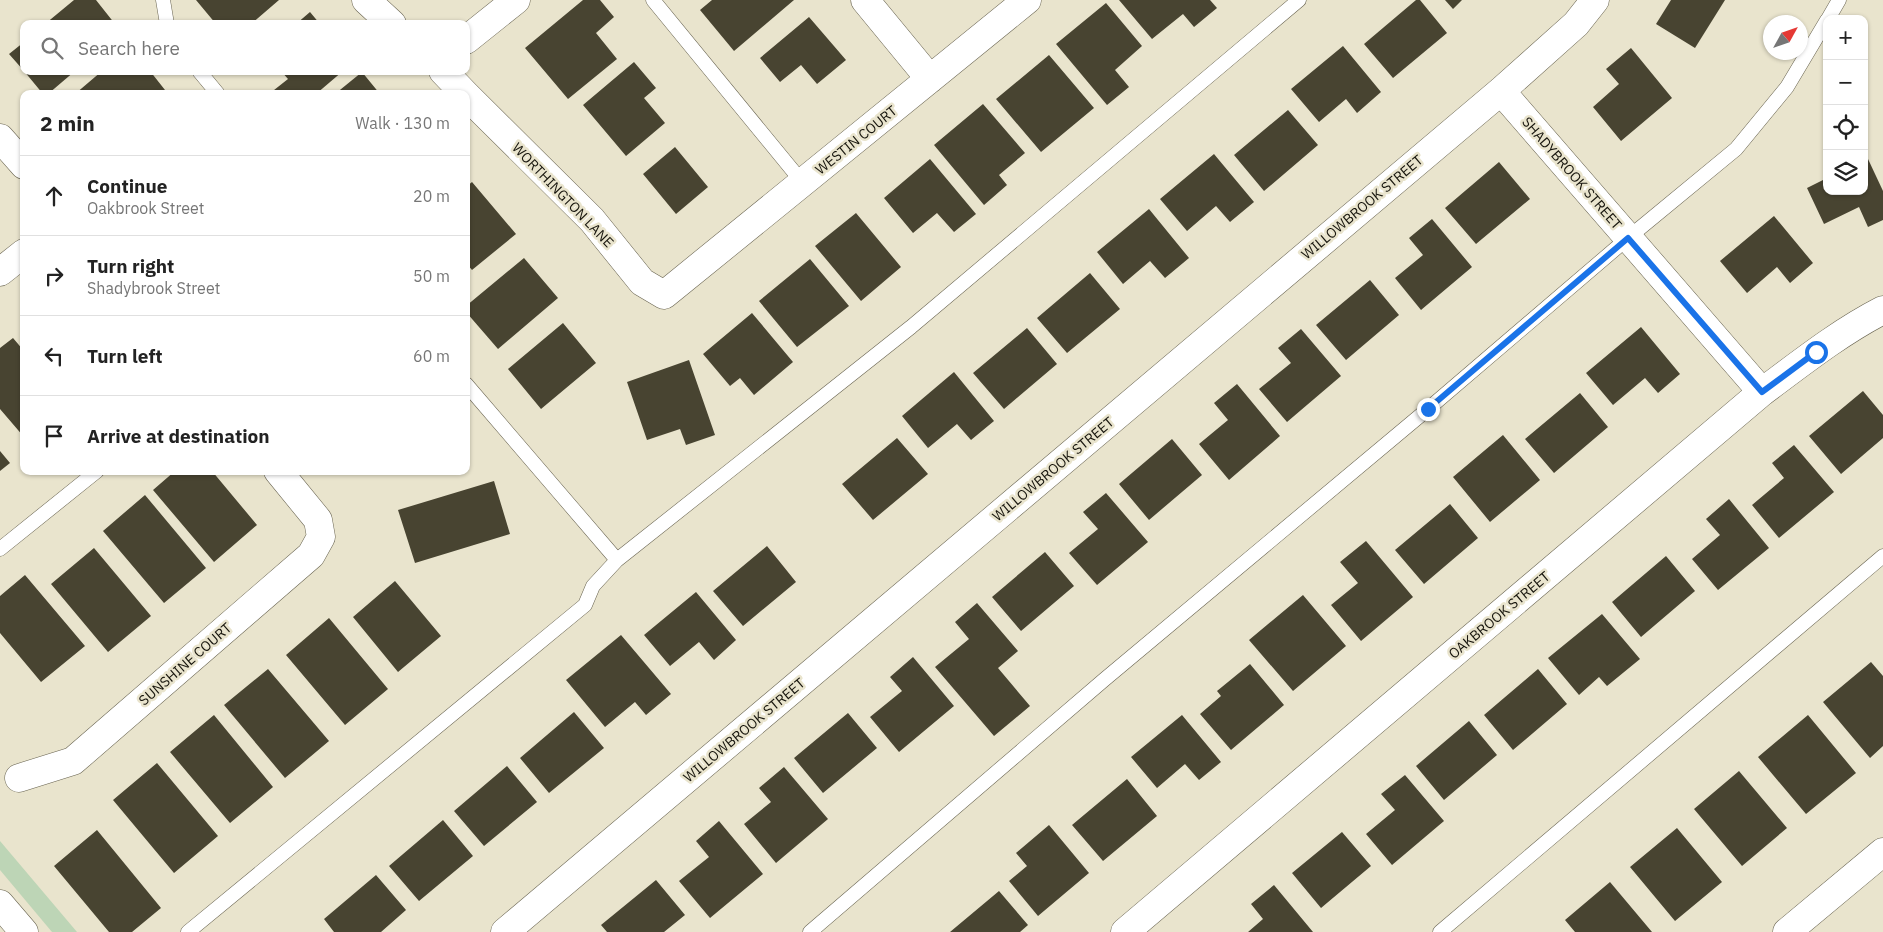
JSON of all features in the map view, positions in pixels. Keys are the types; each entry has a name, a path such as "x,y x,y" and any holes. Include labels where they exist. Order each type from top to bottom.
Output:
{"street":[{"path":"366,0 388,20"},
{"path":"470,37 516,0"},
{"path":"865,0 930,79"},
{"name":"WESTIN COURT","path":"685,280 1028,0"},
{"name":"WILLOWBROOK STREET","path":"505,932 1500,90 1576,24 1588,3"},
{"name":"WORTHINGTON LANE","path":"447,75 462,90"},
{"name":"SHADYBROOK STREET","path":"1500,90 1762,392"},
{"name":"WORTHINGTON LANE","path":"470,98 592,220 642,282 664,295 685,280"},
{"path":"0,138 20,160"},
{"path":"0,272 20,256"},
{"name":"OAKBROOK STREET","path":"1125,932 1762,392 1816,352 1883,310"},
{"name":"SUNSHINE COURT","path":"19,778 73,761 311,555 321,537 318,520 281,475"},
{"path":"1787,932 1883,852"},
{"path":"0,904 24,932"}],"lane":[{"path":"163,0 166,20"},
{"path":"653,0 803,183"},
{"path":"188,932 585,605 593,586 617,560 911,327 1299,0"},
{"path":"1830,15 1839,0"},
{"path":"810,932 1105,679 1736,149 1787,87 1823,26"},
{"path":"202,75 215,90"},
{"path":"470,389 617,560"},
{"path":"0,549 91,475"},
{"path":"1440,932 1883,556"}],"green space":[{"path":"0,841 77,932 52,932 0,870"}],"building":[{"path":"74,0 96,0 112,20 50,20"},
{"path":"196,0 279,0 256,20 213,20"},
{"path":"583,0 600,0 614,17 596,33 617,59 568,99 525,48"},
{"path":"712,0 794,0 734,51 700,10"},
{"path":"1119,0 1210,0 1217,8 1194,27 1183,14 1152,39"},
{"path":"1416,0 1420,0 1447,33 1393,78 1364,44"},
{"path":"1445,0 1462,0 1453,9"},
{"path":"1671,0 1725,0 1695,48 1656,24"},
{"path":"1106,3 1142,46 1115,70 1129,87 1107,105 1056,44"},
{"path":"310,12 317,20 301,20"},
{"path":"809,17 846,60 817,84 801,65 780,82 760,58"},
{"path":"20,45 20,66 9,54"},
{"path":"1343,46 1381,92 1357,113 1346,99 1319,122 1291,89"},
{"path":"1631,48 1672,98 1621,141 1593,107 1619,84 1606,69"},
{"path":"1049,55 1094,108 1041,152 996,99"},
{"path":"634,62 656,88 644,98 665,123 626,156 583,105"},
{"path":"27,75 70,75 53,90 40,90"},
{"path":"97,75 153,75 165,90 80,90"},
{"path":"284,75 338,75 321,90 274,90 288,79"},
{"path":"358,75 364,75 377,90 340,90"},
{"path":"983,104 1025,153 999,175 1007,185 984,205 934,145"},
{"path":"1288,110 1318,145 1264,191 1234,155"},
{"path":"675,147 708,187 676,214 643,174"},
{"path":"1214,154 1254,202 1230,222 1216,206 1187,231 1160,199"},
{"path":"930,159 976,214 954,232 937,213 913,233 884,198"},
{"path":"1868,159 1883,191 1883,220 1868,227 1859,207 1824,224 1807,188 1823,180 1823,195 1868,195"},
{"path":"1499,162 1530,199 1476,244 1445,208"},
{"path":"472,182 516,234 472,270 470,268 470,184"},
{"path":"1149,209 1189,258 1165,278 1150,261 1123,284 1097,252"},
{"path":"856,213 901,267 861,301 815,246"},
{"path":"1774,216 1813,263 1790,283 1777,267 1747,293 1720,261"},
{"path":"1432,219 1472,267 1421,310 1395,278 1423,255 1409,238"},
{"path":"524,258 558,298 498,349 470,317 470,303"},
{"path":"810,259 849,306 797,347 759,301"},
{"path":"1090,273 1120,309 1067,353 1037,318"},
{"path":"1370,280 1399,315 1346,360 1316,325"},
{"path":"752,313 793,362 754,395 740,378 730,386 703,354"},
{"path":"563,323 596,363 541,409 508,369"},
{"path":"1641,327 1680,374 1658,393 1645,378 1613,405 1586,373"},
{"path":"1027,328 1057,364 1004,409 973,373"},
{"path":"1301,329 1341,376 1287,422 1259,389 1291,363 1278,348"},
{"path":"13,338 20,346 20,432 0,409 0,348"},
{"path":"689,360 715,435 686,445 680,429 647,440 627,382"},
{"path":"954,372 994,421 971,440 957,424 928,448 902,416"},
{"path":"1237,384 1280,436 1229,480 1199,444 1228,420 1214,403"},
{"path":"1863,391 1883,415 1883,438 1841,474 1809,436"},
{"path":"1580,393 1608,427 1554,473 1525,439"},
{"path":"1503,435 1540,480 1490,522 1453,477"},
{"path":"897,438 928,474 873,520 842,484"},
{"path":"1172,439 1202,475 1149,520 1119,484"},
{"path":"1794,445 1834,492 1779,538 1752,505 1784,478 1772,463"},
{"path":"0,451 10,463 0,471"},
{"path":"170,475 215,475 257,525 214,562 153,490"},
{"path":"494,481 510,534 415,563 398,510"},
{"path":"1106,493 1148,542 1097,585 1069,553 1098,529 1083,512"},
{"path":"145,495 206,568 164,603 103,531"},
{"path":"1729,499 1769,548 1718,590 1692,559 1720,535 1706,519"},
{"path":"1450,504 1478,538 1424,584 1395,550"},
{"path":"1366,541 1413,597 1361,641 1331,605 1358,583 1340,562"},
{"path":"767,546 796,582 743,626 713,591"},
{"path":"94,548 151,616 108,652 51,584"},
{"path":"1045,552 1074,586 1021,631 992,597"},
{"path":"1666,556 1695,591 1641,637 1612,602"},
{"path":"25,575 85,646 41,682 0,633 0,596"},
{"path":"395,581 441,636 398,672 353,617"},
{"path":"696,592 736,640 714,660 699,642 670,666 644,635"},
{"path":"1303,595 1346,646 1293,691 1249,640"},
{"path":"977,603 1018,651 998,668 1030,706 994,736 935,667 969,639 955,622"},
{"path":"1602,614 1640,659 1607,686 1599,677 1579,695 1548,658"},
{"path":"329,618 388,689 345,725 286,655"},
{"path":"621,635 671,694 646,715 635,702 605,727 566,680"},
{"path":"913,657 954,706 899,752 870,717 902,691 890,677"},
{"path":"1871,662 1883,676 1883,746 1870,758 1823,702"},
{"path":"1250,664 1284,705 1231,750 1200,714 1221,696 1217,691"},
{"path":"268,669 329,741 285,778 224,705"},
{"path":"1538,669 1567,704 1513,750 1484,715"},
{"path":"574,712 604,748 549,793 520,758"},
{"path":"848,713 877,748 823,793 794,758"},
{"path":"214,715 273,787 230,823 170,752"},
{"path":"1182,715 1221,762 1199,780 1185,764 1157,788 1131,757"},
{"path":"1808,715 1856,773 1806,814 1758,757"},
{"path":"1469,721 1497,755 1444,800 1416,766"},
{"path":"157,763 218,836 174,873 113,800"},
{"path":"507,766 537,802 484,846 454,811"},
{"path":"784,767 828,819 776,863 744,824 771,802 759,788"},
{"path":"1739,771 1787,828 1742,866 1694,809"},
{"path":"1405,775 1444,821 1392,865 1366,834 1395,810 1381,794"},
{"path":"1127,779 1157,816 1103,861 1072,825"},
{"path":"443,820 473,856 419,901 389,866"},
{"path":"719,821 763,874 710,918 679,881 709,857 696,841"},
{"path":"1049,825 1089,873 1038,916 1009,881 1027,866 1016,853"},
{"path":"1677,828 1722,882 1675,921 1630,867"},
{"path":"97,830 161,908 132,932 109,932 54,866"},
{"path":"1342,832 1371,866 1321,908 1292,873"},
{"path":"376,875 406,910 381,932 334,932 324,919"},
{"path":"656,880 685,915 664,932 607,932 601,925"},
{"path":"1610,882 1652,932 1575,932 1565,920"},
{"path":"1274,885 1313,932 1248,932 1263,919 1251,904"},
{"path":"999,891 1028,925 1020,932 950,932"}],"route":[{"path":"1428,409 1628,238 1762,392 1816,352"}]}
